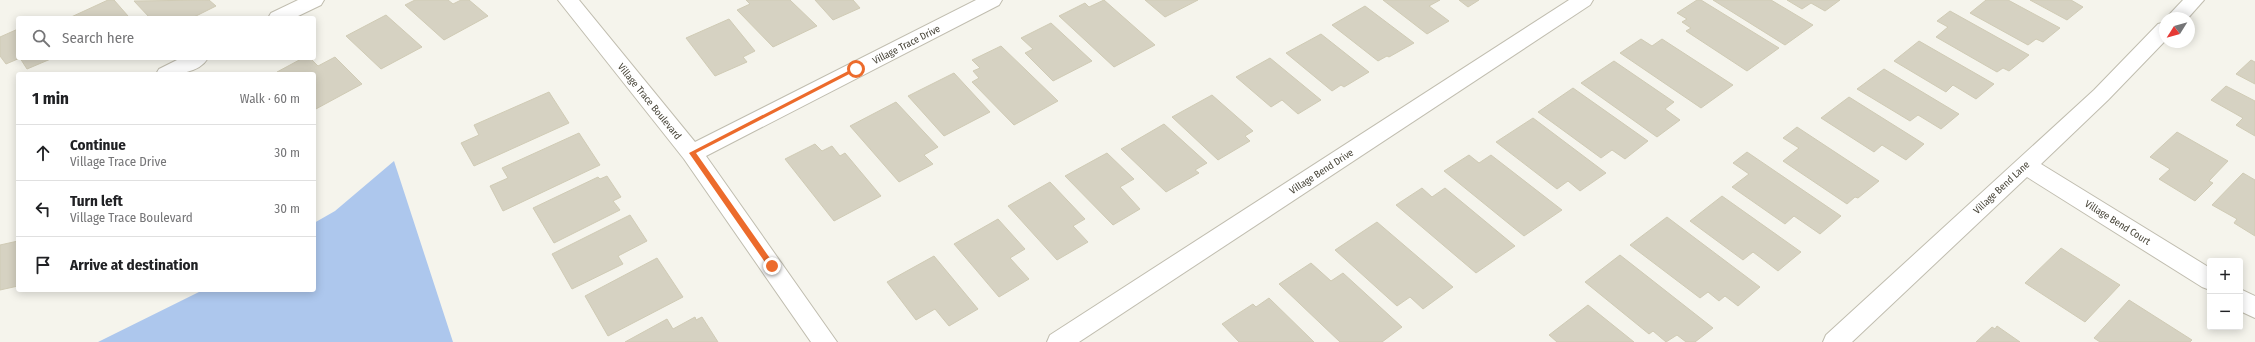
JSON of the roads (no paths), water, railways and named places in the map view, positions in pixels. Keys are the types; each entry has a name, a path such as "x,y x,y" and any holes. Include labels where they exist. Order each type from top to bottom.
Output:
{"street":[{"path":"282,16 314,0"},
{"name":"Village Trace Boulevard","path":"568,0 692,153 825,342"},
{"name":"Village Trace Drive","path":"692,153 992,0"},
{"name":"Village Bend Drive","path":"1059,342 1584,0"},
{"name":"Village Bend Lane","path":"1834,342 2026,165 2101,94 2159,35"},
{"path":"170,72 194,60"},
{"name":"Village Bend Court","path":"2026,165 2207,278"},
{"path":"2243,301 2255,308"}],"water":[{"path":"394,161 453,342 98,342 199,292 316,292 316,222 335,211"}]}
